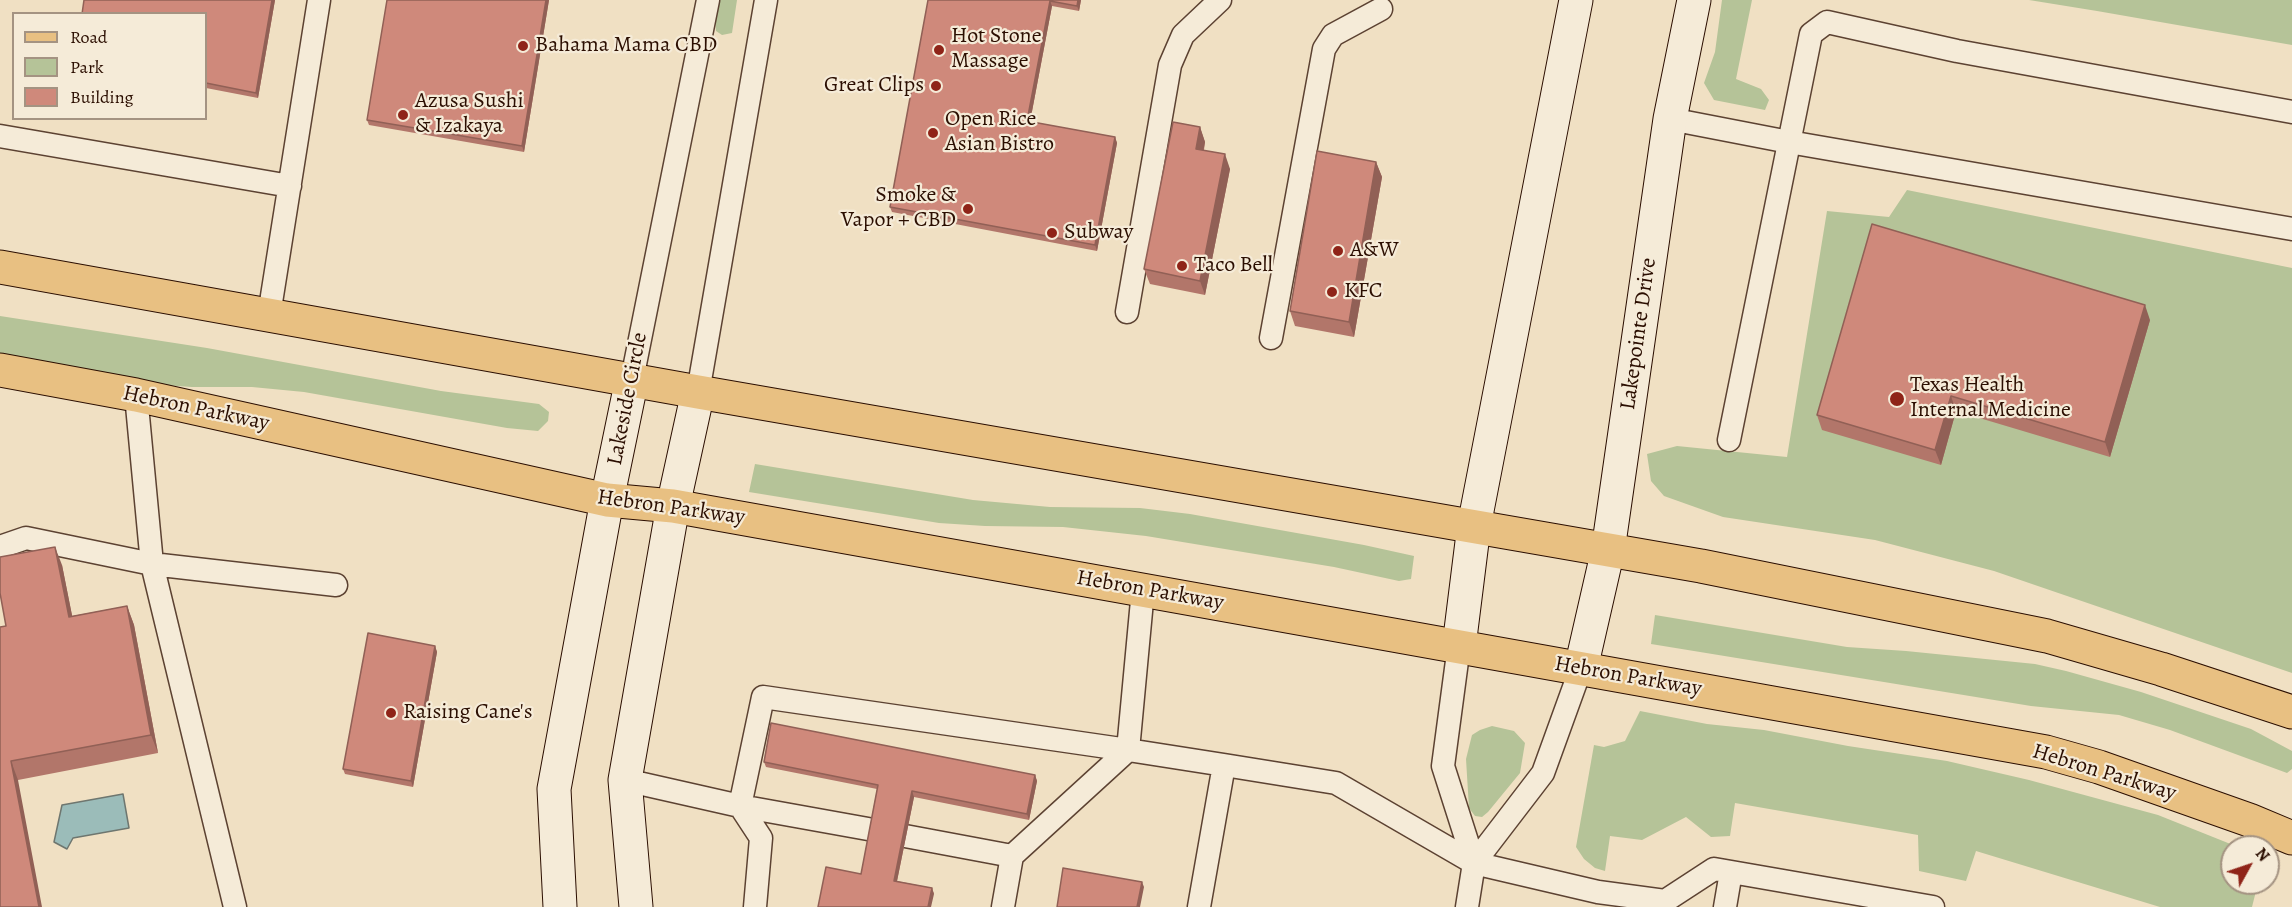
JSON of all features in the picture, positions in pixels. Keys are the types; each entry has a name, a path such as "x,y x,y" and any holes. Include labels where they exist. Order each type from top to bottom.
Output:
{"main road":[{"path":"1459,646 1474,526 1576,0"},
{"name":"Lakepointe Drive","path":"1581,668 1608,550 1670,119 1694,0"},
{"path":"0,267 699,392 1712,568 2047,636 2160,669 2292,712"},
{"name":"Hebron Parkway","path":"0,370 136,395 607,500 673,506 2046,752 2098,767 2249,820 2292,838"},
{"name":"Lakeside Circle","path":"560,907 554,789 607,500 632,379"},
{"path":"636,907 625,780 673,506 699,392"}],"lane":[{"path":"269,315 319,0"},
{"name":"Lakeside Circle","path":"632,379 708,0"},
{"path":"699,392 766,0"},
{"path":"1127,312 1170,65 1183,35 1220,0"},
{"path":"1272,338 1324,49 1333,35 1381,9"},
{"path":"1729,440 1811,34 1827,22 1969,53 2292,112"},
{"path":"1670,119 1789,142 2292,228"},
{"path":"0,136 290,186"},
{"path":"136,395 152,564 228,905"},
{"path":"0,548 26,538 152,564 336,585"},
{"path":"1003,907 1012,856 1128,750 1143,590"},
{"path":"1459,646 1443,766 1474,863 1467,907"},
{"path":"1474,863 1543,773 1581,668"},
{"path":"755,907 760,838 740,806 762,697 1128,750 1336,783 1474,863 1598,892 1673,901 1714,869 1904,904 1933,907"},
{"path":"1199,907 1224,765"},
{"path":"625,780 740,806 868,829"},
{"path":"905,836 1012,856"},
{"path":"1725,907 1731,872"}],"green space":[{"path":"720,0 737,0 732,33 722,35 716,31 715,21"},
{"path":"1722,0 1752,0 1736,79 1761,89 1769,100 1765,110 1714,100 1704,83 1715,52"},
{"path":"2029,0 2292,0 2292,45 2097,11"},
{"path":"1907,190 2292,268 2292,673 1994,571 1875,540 1723,517 1664,496 1651,481 1647,454 1677,446 1787,457 1827,211 1889,217"},
{"path":"0,316 207,348 441,391 539,404 549,412 548,421 538,431 507,428 304,392 252,387 148,384 0,358"},
{"path":"755,464 973,500 1050,507 1140,508 1190,514 1414,556 1411,579 1399,581 1334,567 1146,536 1063,527 939,523 749,492"},
{"path":"1655,615 1847,647 2035,664 2066,671 2141,692 2251,729 2292,751 2292,769 2287,773 2170,730 2119,715 2031,706 1651,644"},
{"path":"1640,711 1707,724 1764,730 1947,761 2029,780 2158,815 2220,840 2220,895 2255,895 2252,907 2160,907 1976,851 1966,881 1919,871 1918,835 1735,803 1730,836 1711,837 1686,817 1642,840 1610,836 1605,871 1595,868 1584,859 1576,847 1594,745 1604,747 1625,741"},
{"path":"1492,726 1514,731 1525,743 1520,773 1488,812 1482,817 1475,816 1469,808 1466,759 1472,735"}],"water":[{"path":"123,794 129,828 73,838 67,849 54,842 62,805"}],"building":[{"path":"84,0 272,0 256,93 207,83 207,12 82,12"},
{"path":"387,0 546,0 522,146 367,120"},
{"path":"928,0 1078,0 1077,6 1050,1 1027,121 1115,137 1095,245 890,207"},
{"path":"1173,122 1200,127 1196,149 1225,154 1200,281 1144,269"},
{"path":"1317,151 1376,162 1349,322 1290,311"},
{"path":"1872,224 2145,305 2105,442 1951,396 1935,450 1817,415"},
{"path":"55,547 69,617 127,606 151,735 11,761 39,907 0,907 0,627 6,626 0,593 0,557"},
{"name":"Raising Cane's","path":"368,633 435,646 411,781 343,769"},
{"path":"771,723 1035,775 1027,814 912,791 894,881 932,888 928,907 818,907 826,867 861,874 878,785 764,762"},
{"path":"1063,868 1142,882 1137,907 1057,907"}],"place":[{"name":"Bahama Mama CBD","path":"523,46"},
{"name":"Hot Stone Massage","path":"939,50"},
{"name":"Great Clips","path":"936,86"},
{"name":"Azusa Sushi & Izakaya","path":"403,115"},
{"name":"Open Rice Asian Bistro","path":"933,133"},
{"name":"Smoke & Vapor + CBD","path":"968,209"},
{"name":"Subway","path":"1052,233"},
{"name":"A&W","path":"1338,251"},
{"name":"Taco Bell","path":"1182,266"},
{"name":"KFC","path":"1332,292"},
{"name":"Texas Health Internal Medicine","path":"1897,399"},
{"name":"Raising Cane's","path":"391,713"}]}
